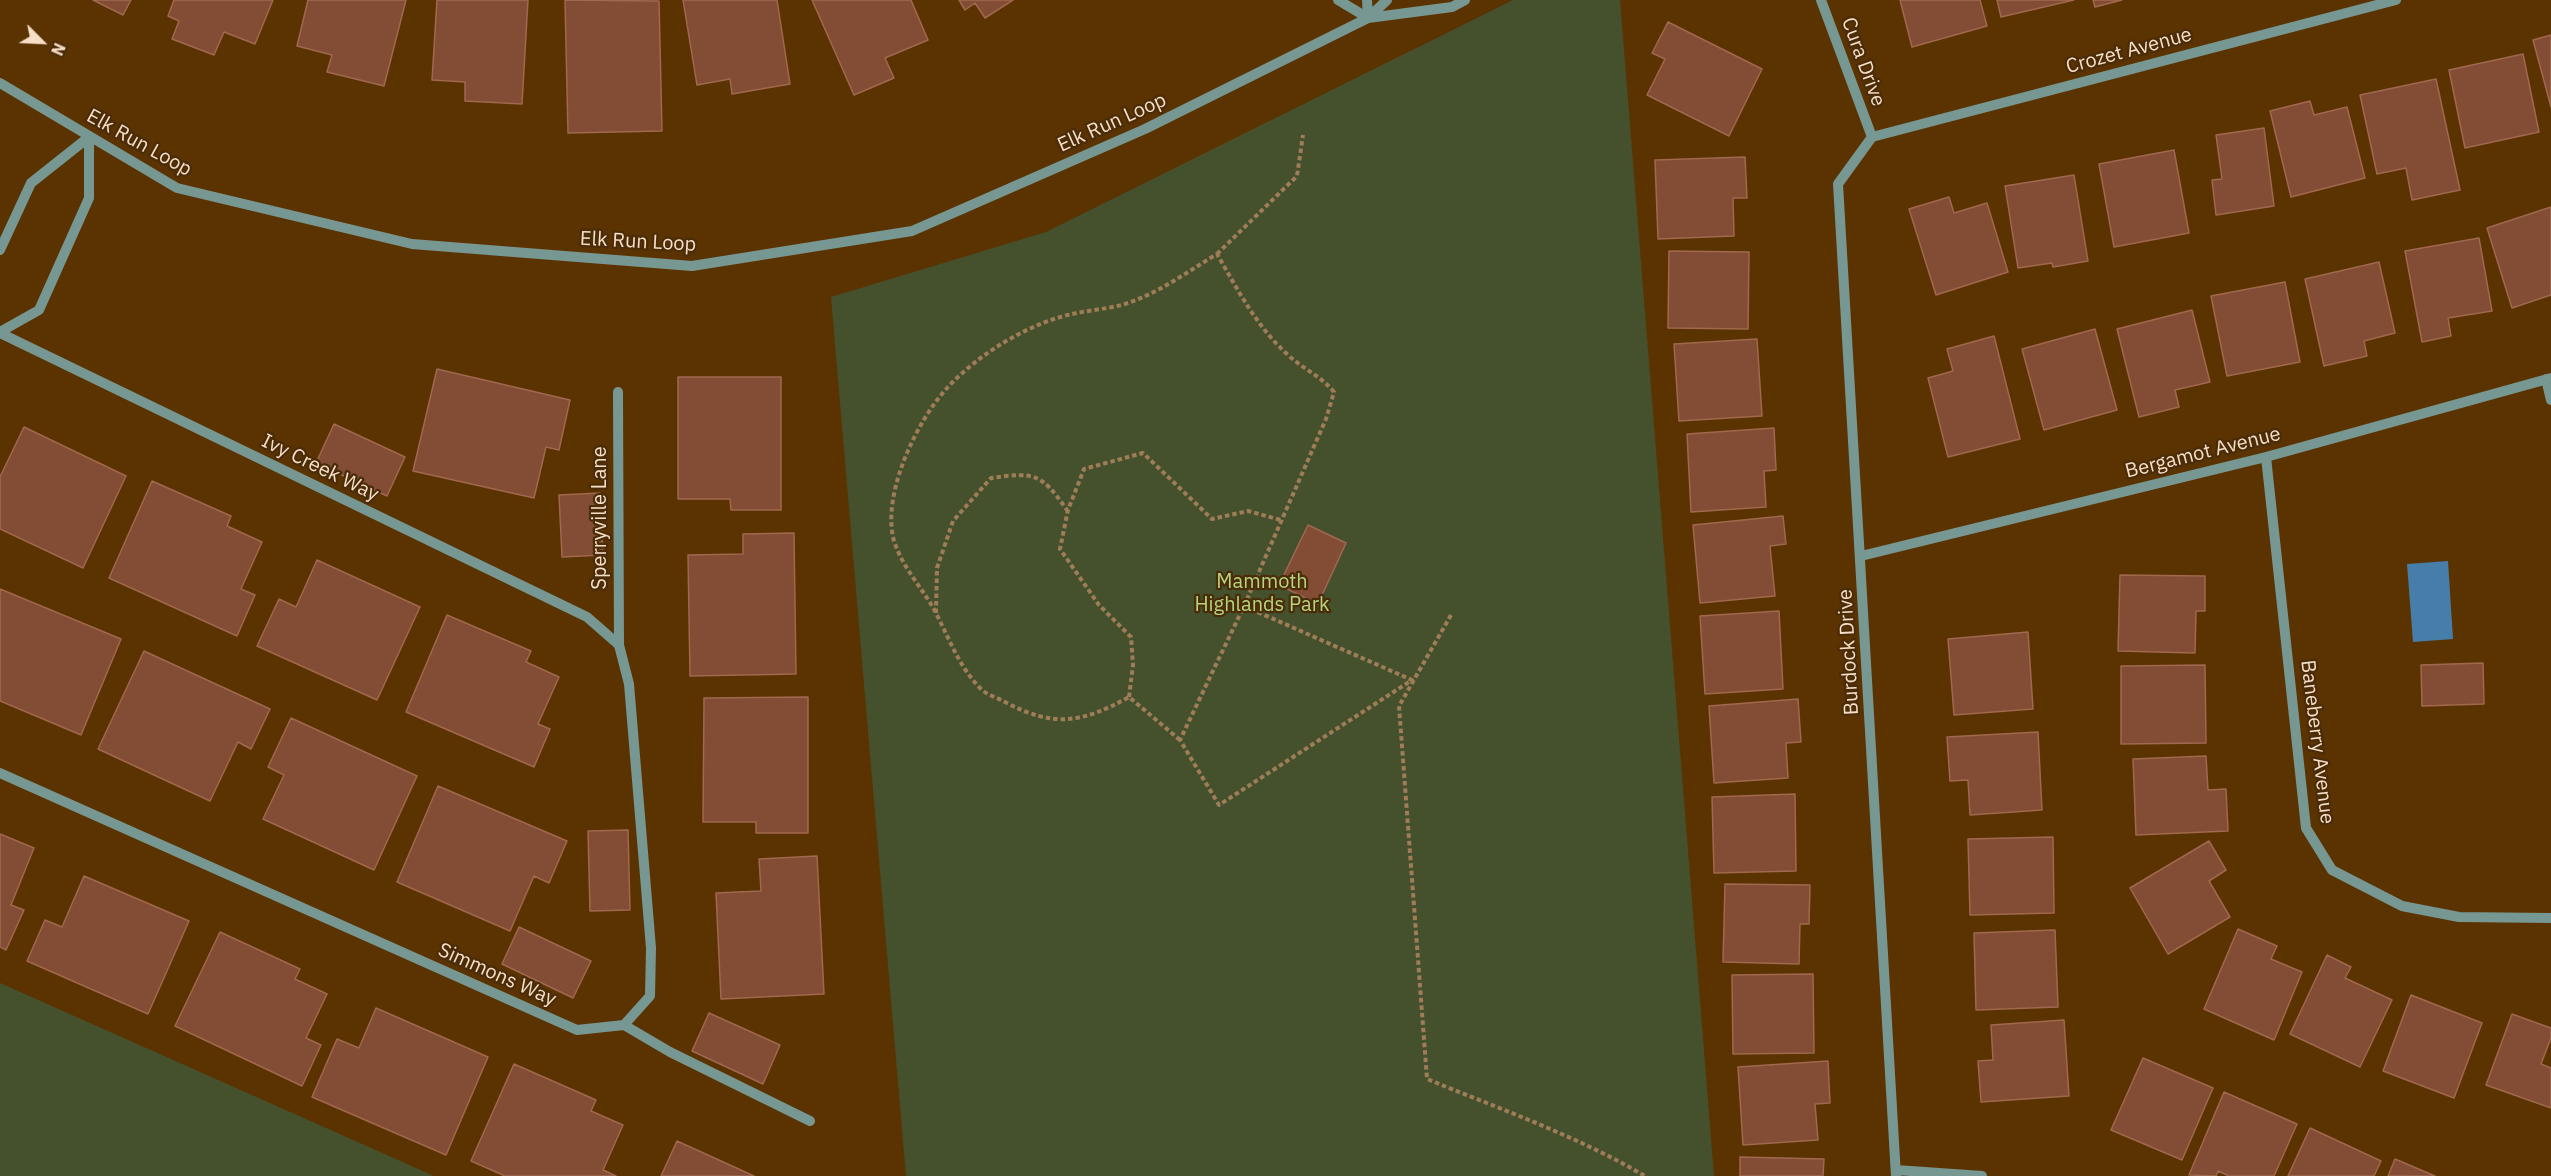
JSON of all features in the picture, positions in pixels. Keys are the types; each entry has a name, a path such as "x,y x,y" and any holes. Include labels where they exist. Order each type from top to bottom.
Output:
{"street":[{"path":"1338,0 1368,18"},
{"path":"1367,0 1368,18"},
{"name":"Elk Run Loop","path":"0,83 177,188 412,244 692,266 912,231 1145,129 1368,18 1387,0"},
{"name":"Elk Run Loop","path":"1368,18 1452,7 1465,0"},
{"name":"Cura Drive","path":"1821,0 1872,136"},
{"name":"Crozet Avenue","path":"1872,136 2396,0"},
{"name":"Burdock Drive","path":"1872,136 1838,184 1896,1173"},
{"path":"0,250 31,183 89,137"},
{"path":"0,332 39,310 89,198 89,137"},
{"name":"Ivy Creek Way","path":"0,332 586,617 619,645"},
{"path":"2548,378 2551,400"},
{"name":"Bergamot Avenue","path":"1861,556 2266,457 2548,378"},
{"name":"Sperryville Lane","path":"618,392 619,645"},
{"name":"Baneberry Avenue","path":"2266,457 2306,828 2332,870 2402,906 2460,917 2551,918"},
{"path":"619,645 628,684 651,948 650,996 624,1025 670,1052 810,1120"},
{"name":"Simmons Way","path":"0,773 577,1030 624,1025"},
{"path":"1896,1173 1982,1176"}],"path":[{"path":"1129,697 1102,712 1060,721 1018,709 982,690 955,655 936,613 912,580 894,539 893,497 901,465 921,424 948,387 986,356 1020,333 1070,314 1123,305 1154,293 1216,254 1297,176 1303,135"},
{"path":"1180,740 1244,606 1326,419 1334,392 1323,379 1289,357 1257,324 1216,254"},
{"path":"1129,697 1133,665 1131,637 1100,605 1060,549 1068,510 1084,469 1143,453 1212,519 1248,511 1281,520"},
{"path":"936,613 937,567 953,521 992,477 1025,473 1049,484 1068,510"},
{"path":"1244,606 1412,680"},
{"path":"1451,615 1399,706 1428,1079 1527,1120 1645,1176"},
{"path":"1129,697 1180,740 1219,805 1412,680"}],"green space":[{"name":"Mammoth Highlands Park","path":"1513,0 1620,0 1714,1176 906,1176 831,297 1046,232"},
{"path":"0,983 434,1176 0,1176"}],"water":[{"path":"2448,561 2453,639 2413,642 2407,564"}],"building":[{"path":"93,0 131,0 123,15"},
{"path":"174,0 273,0 255,44 224,32 214,55 172,39 179,21 168,16"},
{"path":"308,0 406,0 384,86 327,72 332,55 297,46"},
{"path":"437,0 528,0 522,104 465,101 465,82 432,80"},
{"path":"565,0 659,1 662,131 568,133"},
{"path":"683,0 777,0 790,84 732,94 730,79 697,85"},
{"path":"812,0 911,0 928,40 885,58 894,78 854,95"},
{"path":"959,0 1013,0 985,18 975,3 965,10"},
{"path":"1900,0 1980,0 1987,26 1912,47"},
{"path":"1997,0 2074,0 2001,17"},
{"path":"2093,0 2122,0 2095,7"},
{"path":"1668,22 1762,69 1729,136 1647,95 1665,59 1652,53"},
{"path":"2551,35 2551,107 2533,40"},
{"path":"2523,54 2539,132 2465,148 2449,70"},
{"path":"2436,79 2460,190 2412,200 2406,168 2377,174 2360,95"},
{"path":"2310,101 2314,115 2347,107 2365,178 2291,197 2270,111"},
{"path":"2264,128 2274,206 2216,215 2212,180 2222,179 2216,135"},
{"path":"2174,150 2189,233 2114,247 2099,164"},
{"path":"1745,157 1747,198 1733,198 1734,236 1658,239 1655,160"},
{"path":"2074,175 2088,261 2053,267 2052,263 2018,268 2005,186"},
{"path":"1949,197 1954,213 1987,203 2008,272 1936,295 1909,209"},
{"path":"2551,207 2551,295 2512,308 2487,228"},
{"path":"2479,238 2492,311 2448,318 2451,336 2422,342 2405,251"},
{"path":"1669,251 1749,252 1748,329 1668,328"},
{"path":"2379,262 2395,333 2364,341 2367,356 2324,366 2305,279"},
{"path":"2285,282 2300,362 2227,376 2211,296"},
{"path":"2192,310 2210,382 2175,390 2179,407 2139,417 2117,329"},
{"path":"2095,329 2117,410 2044,430 2022,349"},
{"path":"1994,336 2020,439 1948,457 1928,378 1953,371 1947,349"},
{"path":"1757,339 1762,416 1679,421 1674,344"},
{"path":"437,369 570,400 559,450 546,447 534,498 413,471"},
{"path":"678,377 781,377 781,510 731,510 730,499 678,499"},
{"path":"334,424 405,457 387,496 316,463"},
{"path":"24,427 126,476 83,568 0,529 0,477"},
{"path":"1774,428 1776,470 1764,471 1766,507 1691,512 1687,434"},
{"path":"152,481 231,516 227,526 262,542 241,589 255,595 237,636 109,578"},
{"path":"600,493 603,555 562,557 559,495"},
{"path":"1783,516 1786,544 1770,546 1775,596 1700,603 1693,525"},
{"path":"1308,525 1346,543 1318,604 1279,585"},
{"path":"794,533 796,674 690,676 688,555 743,554 743,534"},
{"path":"317,560 420,607 377,700 257,646 279,599 296,607"},
{"path":"2120,575 2205,576 2205,611 2196,611 2195,653 2118,651"},
{"path":"0,589 121,639 81,735 0,701"},
{"path":"1779,611 1783,689 1705,694 1700,616"},
{"path":"447,615 531,651 526,662 559,677 538,724 550,729 534,767 406,712"},
{"path":"2028,632 2033,709 1954,715 1948,639"},
{"path":"144,651 270,709 251,749 238,742 210,801 98,749"},
{"path":"2483,663 2484,704 2422,706 2421,665"},
{"path":"2205,665 2206,743 2121,744 2121,666"},
{"path":"808,697 808,833 756,833 756,822 703,822 704,698"},
{"path":"1798,699 1801,742 1786,743 1788,778 1714,783 1709,706"},
{"path":"291,718 417,776 374,870 263,819 284,775 268,767"},
{"path":"2038,732 2042,810 1970,815 1968,780 1950,781 1947,737"},
{"path":"2206,756 2208,790 2226,789 2228,831 2136,835 2133,759"},
{"path":"438,786 567,841 549,883 534,876 510,931 397,882"},
{"path":"1795,794 1796,871 1714,873 1712,797"},
{"path":"628,830 630,910 590,911 588,831"},
{"path":"0,834 34,848 11,905 24,910 6,950 0,947"},
{"path":"2053,837 2054,913 1970,915 1968,839"},
{"path":"2209,841 2226,870 2209,881 2230,917 2168,954 2130,888"},
{"path":"817,856 824,994 721,999 716,893 761,891 759,859"},
{"path":"84,876 189,921 148,1014 27,961 45,920 62,927"},
{"path":"1725,884 1810,885 1809,924 1800,924 1799,964 1723,962"},
{"path":"519,927 591,961 573,998 502,964"},
{"path":"2238,929 2277,946 2271,959 2302,972 2274,1040 2204,1009"},
{"path":"2055,930 2058,1007 1976,1010 1974,933"},
{"path":"220,932 300,969 295,979 327,994 306,1038 321,1045 302,1086 175,1026"},
{"path":"2327,955 2351,967 2345,978 2392,1000 2360,1067 2290,1034"},
{"path":"1813,974 1814,1053 1733,1054 1732,975"},
{"path":"2411,995 2482,1023 2454,1098 2383,1071"},
{"path":"376,1008 488,1057 446,1155 312,1097 337,1039 359,1048"},
{"path":"709,1013 780,1045 763,1084 692,1051"},
{"path":"2512,1014 2551,1028 2551,1038 2541,1064 2551,1068 2551,1108 2486,1085"},
{"path":"2064,1020 2069,1096 1981,1102 1978,1061 1993,1060 1991,1025"},
{"path":"2143,1058 2213,1088 2182,1160 2111,1130"},
{"path":"1828,1061 1830,1103 1815,1104 1818,1140 1743,1145 1738,1067"},
{"path":"514,1064 596,1100 591,1111 623,1125 603,1170 616,1176 505,1176 471,1161"},
{"path":"2224,1092 2297,1124 2274,1176 2229,1176 2218,1171 2216,1176 2189,1175"},
{"path":"2310,1128 2381,1161 2374,1176 2288,1176"},
{"path":"677,1141 754,1176 661,1176"},
{"path":"1740,1157 1824,1159 1823,1176 1740,1176"},
{"path":"2395,1159 2435,1176 2388,1176"}]}
